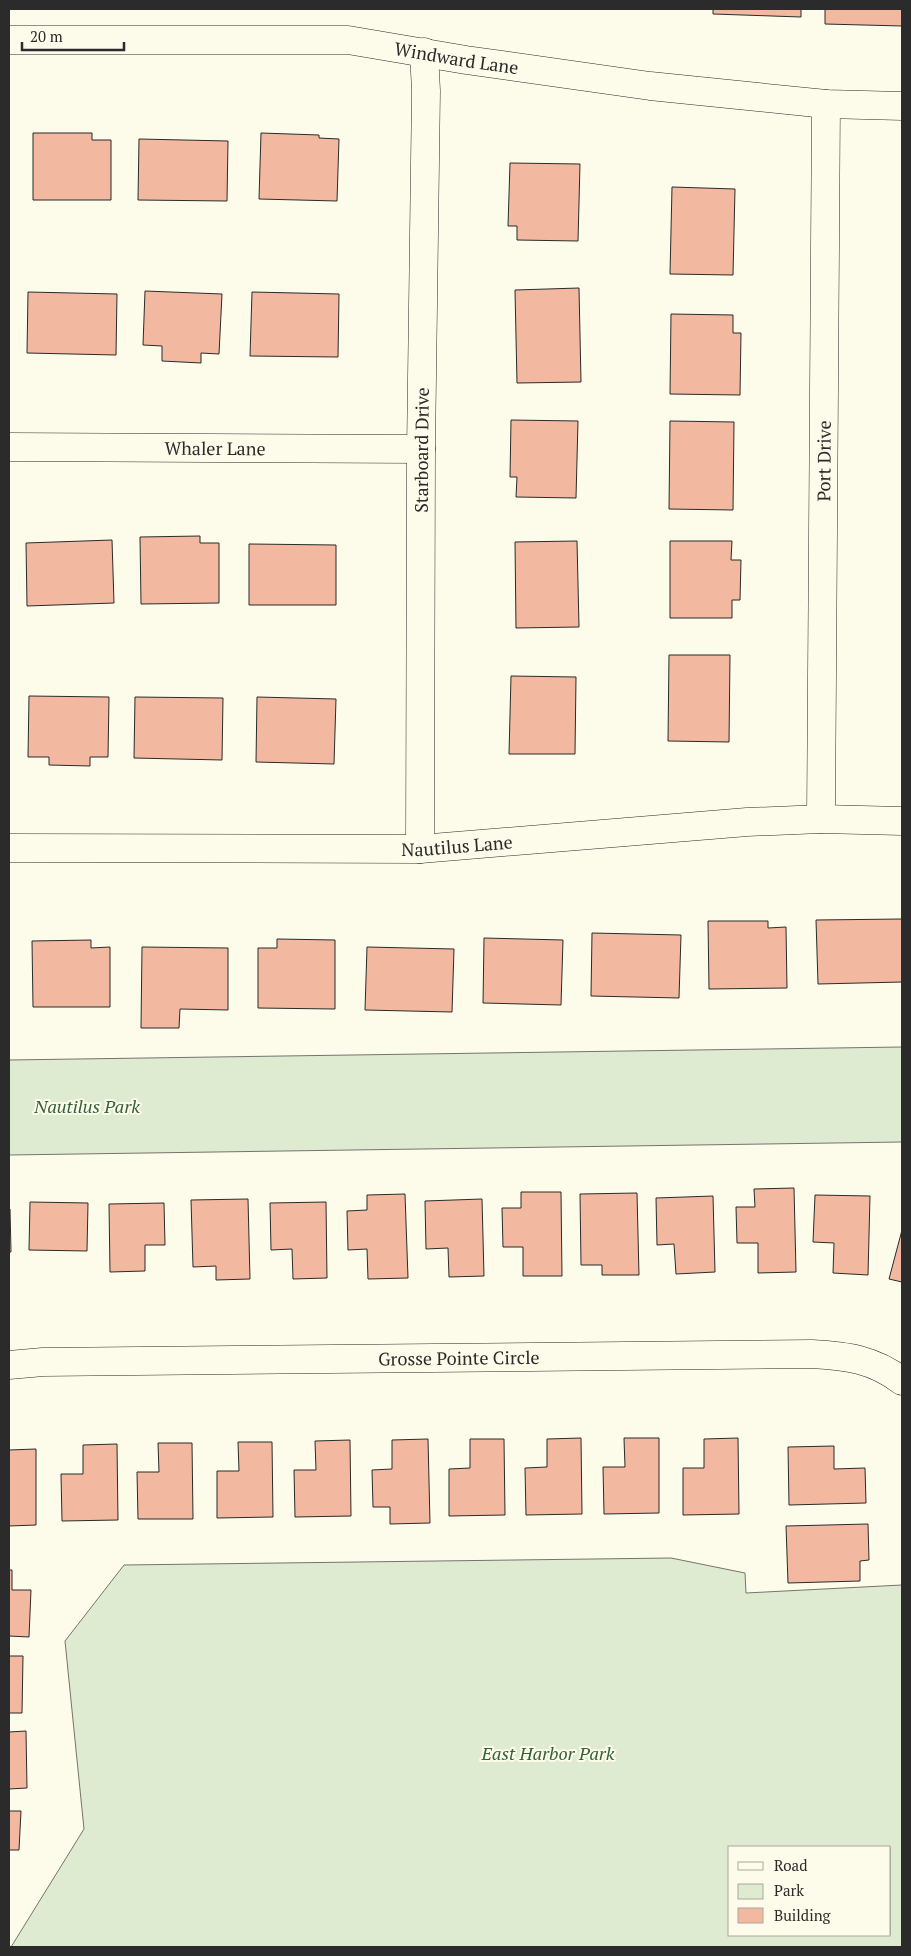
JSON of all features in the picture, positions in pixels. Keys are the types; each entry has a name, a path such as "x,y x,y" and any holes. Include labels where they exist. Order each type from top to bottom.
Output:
{"street":[{"name":"Windward Lane","path":"9,40 348,40 650,86 826,104 902,106"},
{"name":"Starboard Drive","path":"420,849 421,449 426,91 424,52"},
{"name":"Port Drive","path":"821,819 826,104"},
{"name":"Whaler Lane","path":"9,447 421,449"},
{"name":"Nautilus Lane","path":"9,848 420,849 746,822 821,819 902,821"},
{"name":"Grosse Pointe Circle","path":"9,1365 43,1362 812,1354 845,1356 865,1361 890,1372 902,1381"}],"green space":[{"name":"Nautilus Park","path":"902,1047 902,1142 9,1155 9,1060"},
{"name":"East Harbor Park","path":"671,1558 745,1573 746,1593 902,1585 902,1947 11,1947 84,1829 65,1641 124,1565"}],"building":[{"path":"713,9 801,9 801,17 713,14"},
{"path":"825,9 902,9 902,26 825,24"},
{"path":"33,133 92,133 92,140 111,140 111,200 33,200"},
{"path":"261,133 319,135 319,138 339,139 337,201 259,199"},
{"path":"139,139 228,141 227,201 138,200"},
{"path":"510,163 580,164 578,241 517,240 517,226 508,226"},
{"path":"672,187 735,189 733,275 670,274"},
{"path":"579,288 581,382 517,383 515,290"},
{"path":"145,291 222,294 219,354 201,353 201,363 162,361 162,346 143,345"},
{"path":"28,292 117,294 116,355 27,353"},
{"path":"252,292 339,294 338,357 250,356"},
{"path":"671,314 733,315 733,333 741,333 740,395 670,394"},
{"path":"511,420 578,421 576,498 516,497 517,477 510,477"},
{"path":"670,421 734,422 733,510 669,509"},
{"path":"200,536 200,543 219,543 219,603 141,604 140,537"},
{"path":"112,540 114,603 27,606 26,543"},
{"path":"577,541 579,627 516,628 515,542"},
{"path":"670,541 732,541 731,560 741,560 740,600 732,600 732,618 670,618"},
{"path":"249,544 336,545 336,605 249,605"},
{"path":"669,655 730,655 729,742 668,741"},
{"path":"511,676 576,677 575,754 509,754"},
{"path":"29,696 109,697 108,757 90,757 90,766 49,765 49,757 28,757"},
{"path":"135,697 223,698 222,760 134,758"},
{"path":"257,697 336,699 334,764 256,762"},
{"path":"902,919 902,982 818,984 816,920"},
{"path":"708,921 768,921 768,928 786,927 787,988 709,989"},
{"path":"592,933 681,935 679,998 591,996"},
{"path":"484,938 563,940 561,1005 483,1003"},
{"path":"277,939 335,940 335,1009 258,1008 258,948 277,948"},
{"path":"91,940 91,948 110,947 110,1007 33,1007 32,941"},
{"path":"142,947 228,948 228,1010 180,1009 179,1028 141,1028"},
{"path":"367,947 454,949 452,1012 365,1010"},
{"path":"794,1188 796,1272 758,1273 758,1243 737,1243 736,1207 755,1207 754,1189"},
{"path":"521,1192 561,1192 562,1276 523,1276 523,1247 503,1247 502,1208 521,1208"},
{"path":"637,1193 639,1275 602,1275 602,1265 581,1265 580,1194"},
{"path":"405,1194 408,1278 368,1279 367,1249 348,1250 347,1211 367,1210 367,1195"},
{"path":"815,1195 870,1196 868,1275 833,1273 834,1243 813,1242"},
{"path":"713,1196 715,1272 676,1274 674,1244 657,1245 656,1198"},
{"path":"248,1199 250,1279 216,1280 216,1266 193,1267 191,1200"},
{"path":"482,1199 484,1276 449,1277 448,1248 426,1249 425,1201"},
{"path":"30,1202 88,1203 87,1251 29,1250"},
{"path":"326,1202 327,1278 293,1279 292,1249 271,1250 270,1203"},
{"path":"164,1203 165,1245 145,1245 145,1271 110,1272 109,1204"},
{"path":"10,1209 11,1252 9,1252"},
{"path":"902,1230 902,1282 889,1279"},
{"path":"581,1438 582,1514 526,1515 525,1468 547,1467 547,1439"},
{"path":"624,1438 659,1438 659,1513 604,1514 603,1467 625,1467"},
{"path":"738,1438 739,1514 683,1515 683,1468 704,1468 704,1439"},
{"path":"428,1439 430,1523 390,1524 390,1507 373,1507 372,1470 392,1469 392,1440"},
{"path":"470,1439 504,1439 505,1515 449,1516 449,1469 470,1468"},
{"path":"350,1440 351,1516 295,1517 294,1470 316,1470 315,1441"},
{"path":"238,1442 272,1442 273,1517 217,1518 217,1471 239,1471"},
{"path":"158,1443 192,1443 193,1519 138,1519 137,1472 159,1472"},
{"path":"117,1444 118,1520 62,1521 61,1474 83,1474 83,1445"},
{"path":"834,1446 834,1469 865,1468 866,1503 789,1505 788,1447"},
{"path":"36,1449 36,1525 9,1526 9,1450"},
{"path":"868,1524 869,1560 860,1561 860,1581 788,1583 786,1526"},
{"path":"9,1570 12,1570 12,1590 31,1590 29,1637 9,1636"},
{"path":"9,1656 23,1656 22,1713 9,1713"},
{"path":"26,1731 27,1788 9,1789 9,1732"},
{"path":"9,1811 21,1811 19,1850 9,1850"}]}
